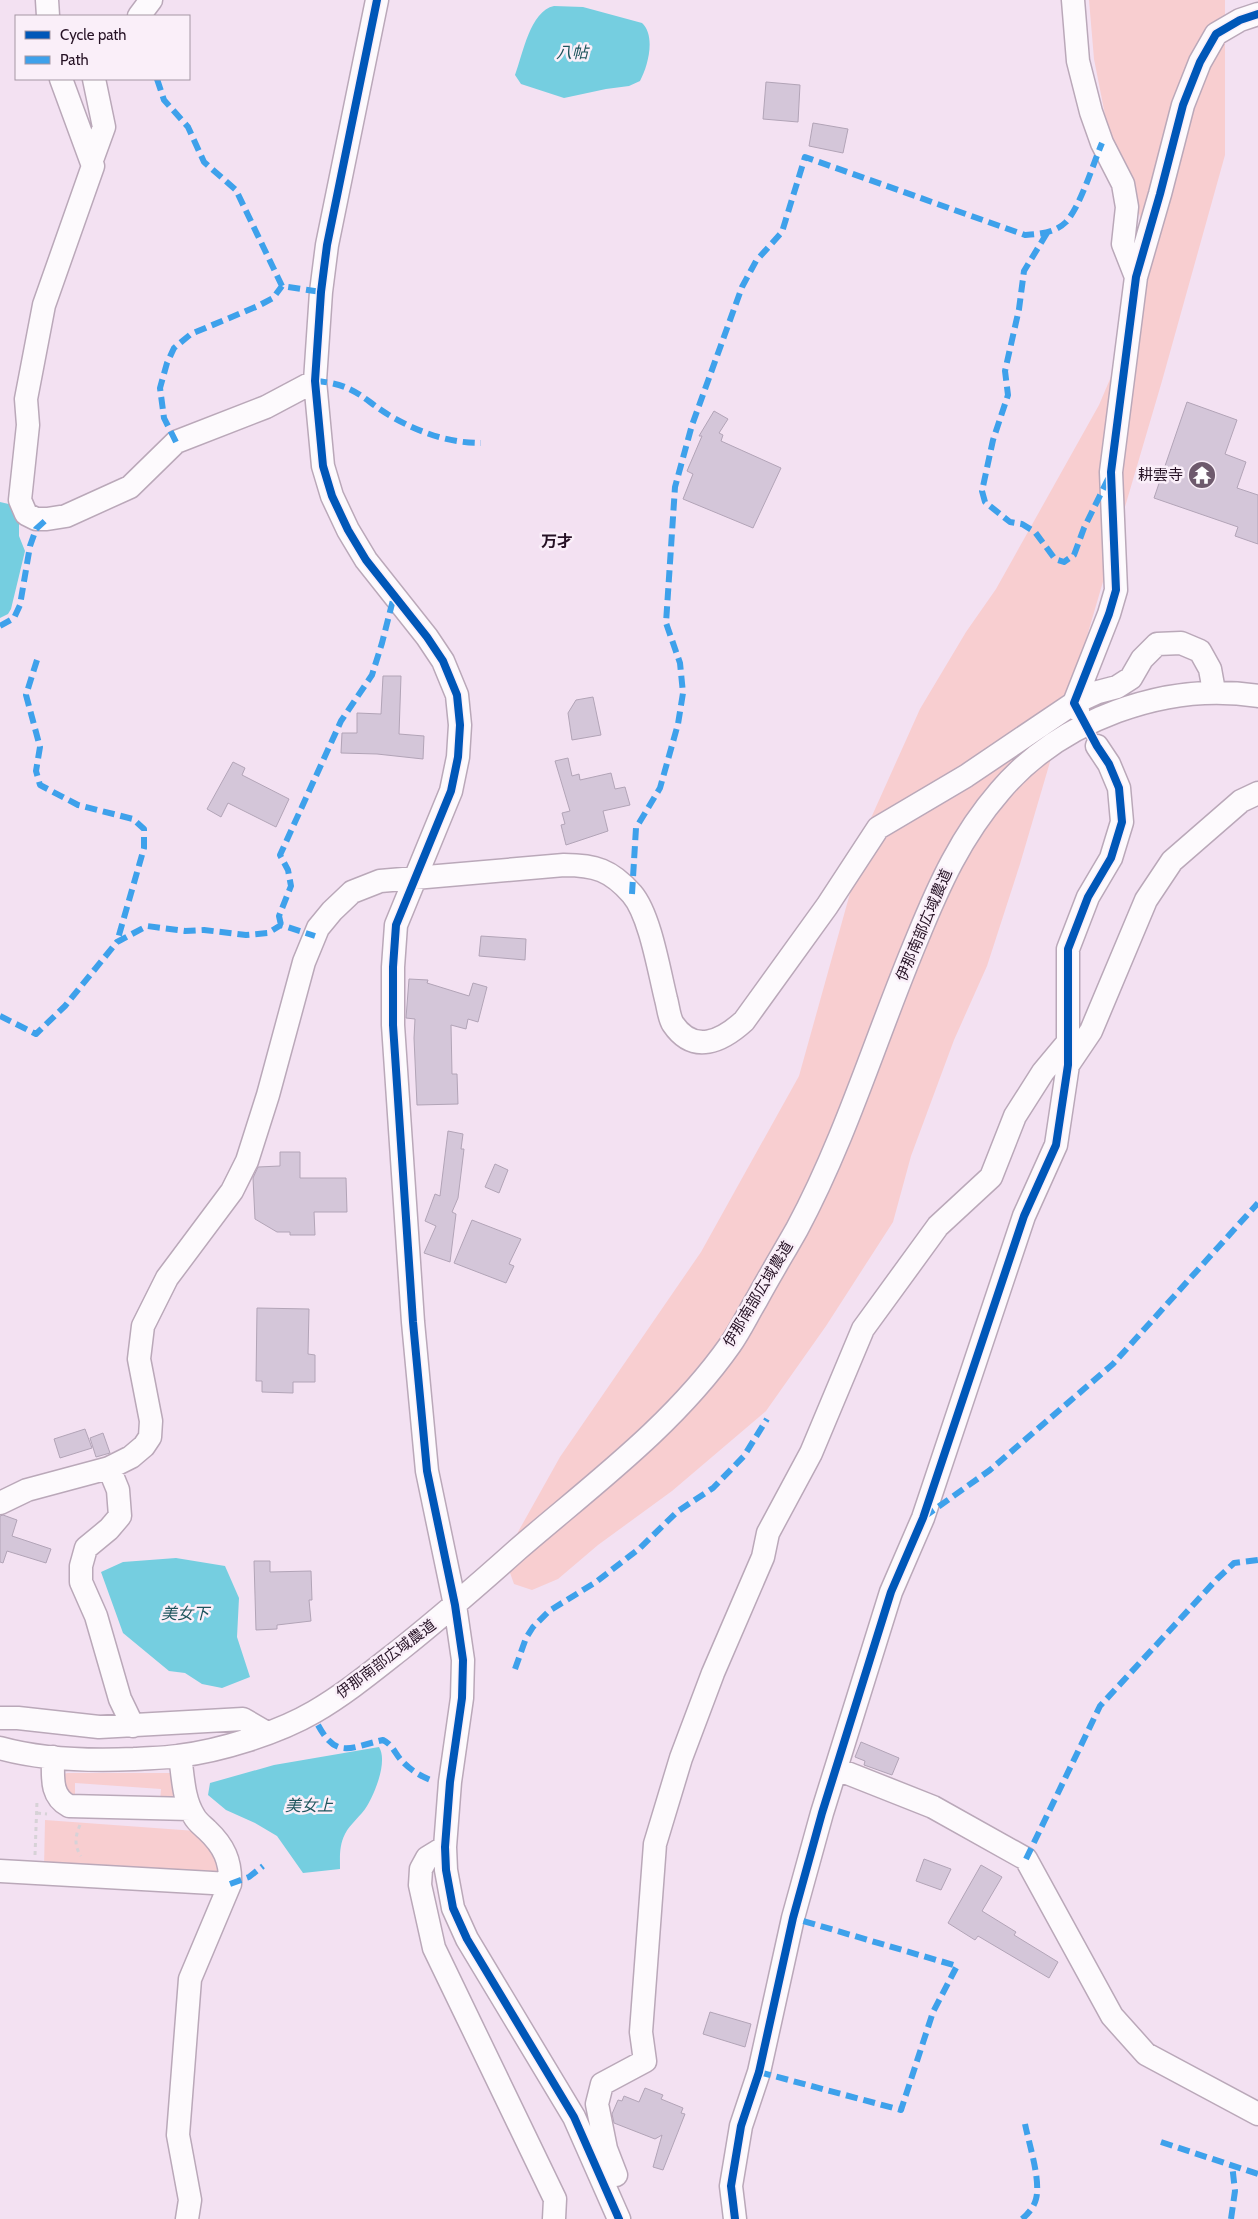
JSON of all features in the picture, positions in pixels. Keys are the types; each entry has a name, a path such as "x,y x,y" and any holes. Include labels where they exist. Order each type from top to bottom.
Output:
{"street":[{"path":"47,0 48,15"},
{"path":"140,15 151,0"},
{"path":"377,0 327,245 321,292 315,381 323,466 332,496 348,530 366,560 427,637 443,661 457,695 460,733 458,756 451,791 396,925 393,967 393,1025 413,1322 427,1471 455,1605 463,1660 462,1698 450,1782 445,1847 446,1870 453,1908 467,1939 574,2118 620,2219"},
{"path":"1073,0 1078,61 1091,112 1102,143 1123,184 1127,207 1123,244 1136,277"},
{"path":"1077,707 1116,590 1111,472 1136,277 1160,194 1182,105 1200,62 1216,34 1240,20 1258,14"},
{"path":"61,80 93,166 44,305 26,399 28,425 20,500 26,514 36,519 66,516 130,487 176,442 266,407 315,381"},
{"path":"92,160 104,126 94,80"},
{"path":"0,1503 27,1490 109,1468 131,1457 144,1446 150,1437 151,1421 138,1359 143,1326 167,1278 232,1191 247,1161 268,1095 304,962 318,928 352,892 380,881 564,865 590,865 610,874 632,894 639,904 648,926 672,1023 685,1038 697,1042 717,1040 731,1033 744,1022 827,906 878,828 966,776 1098,692 1117,687 1131,678 1142,659 1157,644 1181,643 1200,651 1210,668 1214,691"},
{"name":"伊那南部広域農道","path":"9,1751 53,1757 118,1760 180,1756 267,1733 313,1713 365,1678 455,1605 620,1463 678,1408 730,1345 799,1224 845,1124 900,979 943,876 971,828 1000,790 1023,767 1066,735 1144,702 1214,691 1258,696"},
{"path":"735,2219 732,2186 741,2126 759,2072 793,1918 822,1813 892,1592 923,1518 1024,1216 1056,1145 1068,1064 1068,950 1088,897 1110,858 1122,822 1119,788 1109,764 1097,746"},
{"path":"1068,1064 1091,1030 1146,900 1172,861 1241,801 1258,793"},
{"path":"620,2219 626,2201 606,2149 597,2104 602,2084 645,2061 641,2032 655,1844 681,1758 713,1673 763,1557 768,1534 811,1453 863,1329 938,1226 992,1177 1015,1116 1043,1072 1068,1042"},
{"path":"109,1468 118,1490 120,1516 109,1530 86,1548 81,1566 81,1582 96,1616 120,1699 134,1726"},
{"path":"0,1718 99,1727 243,1719 267,1733"},
{"path":"180,1756 185,1790 194,1818 219,1842 226,1854 231,1870 230,1884 190,1979 178,2135 190,2200 187,2219"},
{"path":"53,1757 55,1794 69,1806 190,1809"},
{"path":"837,1769 933,1807 1026,1859 1112,2016 1146,2054 1258,2114"},
{"path":"445,1847 427,1858 421,1869 422,1894 434,1948 555,2199 554,2219"},
{"path":"0,1871 230,1884"}],"path":[{"path":"34,1873 38,1797"},
{"path":"82,1858 76,1841 77,1833 85,1816"}],"shaded area":[{"path":"1089,0 1225,0 1225,155 1162,381 1020,864 987,966 954,1040 911,1156 893,1222 826,1326 766,1411 672,1491 598,1545 558,1579 532,1590 514,1584 509,1570 518,1532 560,1457 701,1252 799,1076 871,818 920,709 966,632 996,589 1099,405 1139,311 1140,216 1107,125 1094,59"},
{"path":"173,1773 178,1795 174,1801 160,1801 161,1789 75,1783 75,1797 63,1789 63,1774"},
{"path":"45,1820 196,1831 213,1845 223,1878 44,1868"}],"water":[{"name":"八帖","path":"554,6 583,7 642,23 649,35 650,43 646,67 640,81 629,86 564,98 521,84 515,75 528,35 539,16"},
{"path":"0,502 13,505 19,513 19,536 25,551 11,609 8,614 0,618"},
{"name":"美女下","path":"176,1558 225,1566 239,1598 237,1637 250,1677 222,1688 202,1684 185,1673 169,1671 123,1633 101,1572 123,1562"},
{"name":"美女上","path":"379,1747 382,1760 377,1785 367,1806 343,1838 340,1851 340,1869 303,1873 277,1836 255,1823 226,1810 208,1795 210,1783 274,1765"}],"building":[{"path":"766,82 800,85 798,122 763,119"},
{"path":"813,123 848,129 843,153 809,146"},
{"name":"耕雲寺","path":"1187,402 1237,420 1225,454 1246,462 1237,488 1258,495 1258,544 1235,536 1238,527 1154,498"},
{"path":"714,411 728,419 719,433 723,435 721,441 781,468 753,528 683,499 693,474 687,471 702,436 699,436"},
{"path":"383,676 401,676 399,734 424,736 423,759 377,754 341,753 342,733 357,733 357,713 381,714"},
{"path":"593,697 601,735 572,740 568,713 576,700"},
{"path":"568,758 572,776 579,774 580,780 611,773 615,789 625,787 630,805 603,811 608,831 566,845 561,825 565,824 562,813 570,811 555,761"},
{"path":"233,762 245,768 242,775 289,799 276,827 228,803 221,817 207,809"},
{"path":"481,936 526,939 525,960 479,956"},
{"path":"409,979 428,980 427,983 469,996 473,983 487,987 478,1022 468,1019 466,1029 451,1025 452,1074 457,1074 458,1104 417,1105 415,1019 406,1018"},
{"path":"448,1131 463,1134 461,1149 464,1149 458,1198 452,1212 456,1214 450,1262 424,1253 436,1226 425,1221 435,1194 440,1196"},
{"path":"280,1152 300,1152 300,1178 346,1178 347,1212 314,1212 315,1235 290,1235 290,1232 277,1232 255,1219 253,1178 258,1167 280,1166"},
{"path":"495,1164 508,1170 499,1193 485,1187"},
{"path":"472,1220 521,1239 509,1264 514,1266 506,1283 454,1263"},
{"path":"257,1308 309,1309 308,1354 315,1355 315,1382 293,1382 293,1393 262,1392 262,1381 256,1381"},
{"path":"85,1429 92,1448 60,1458 54,1439"},
{"path":"103,1433 110,1453 96,1457 90,1438"},
{"path":"3,1515 17,1520 12,1536 51,1549 46,1563 7,1551 3,1563 0,1562 0,1516"},
{"path":"254,1561 270,1561 270,1572 311,1571 312,1600 309,1600 311,1621 277,1625 277,1629 256,1630"},
{"path":"861,1742 899,1758 892,1775 864,1765 865,1761 855,1757"},
{"path":"924,1859 951,1869 941,1890 916,1881"},
{"path":"981,1865 1002,1877 982,1911 1016,1932 1014,1935 1058,1962 1049,1978 978,1936 975,1940 948,1923"},
{"path":"710,2012 751,2024 745,2047 703,2034"},
{"path":"645,2088 663,2095 661,2099 683,2108 681,2113 685,2114 663,2170 653,2167 662,2135 655,2139 614,2123 612,2114 618,2100 622,2101 624,2096 639,2102"}],"marked path":[{"path":"157,80 164,100 188,127 204,162 236,190 282,286 321,292"},
{"path":"632,894 636,828 660,788 678,724 683,693 680,663 666,623 675,487 692,425 742,287 756,261 782,232 805,157 1025,235 1052,231 1066,222 1082,195 1102,143"},
{"path":"1047,233 1024,271 1019,309 1005,371 1008,395 993,440 982,491 985,502 1010,522 1022,524 1035,532 1055,559 1064,562 1074,555 1084,528 1109,477"},
{"path":"176,442 164,418 160,388 167,363 174,348 191,334 273,298 282,286"},
{"path":"315,381 350,389 394,418 425,433 469,443 481,443"},
{"path":"0,626 14,618 20,605 30,546 36,529 47,519"},
{"path":"281,925 279,916 291,886 288,870 280,855 341,721 372,675 394,596"},
{"path":"37,660 26,695 40,747 36,771 40,785 78,805 133,819 144,829 144,848 117,942"},
{"path":"0,1016 36,1034 65,1006 117,942 147,926 185,931 204,930 246,935 268,933 281,925 315,936"},
{"path":"924,1517 990,1470 1113,1364 1258,1203"},
{"path":"515,1669 526,1638 533,1627 549,1611 596,1582 640,1548 678,1511 713,1488 744,1456 767,1419"},
{"path":"1026,1859 1100,1706 1234,1563 1258,1560"},
{"path":"318,1725 325,1736 338,1747 353,1748 383,1740 389,1744 409,1767 433,1781"},
{"path":"230,1884 249,1877 263,1866"},
{"path":"759,2072 901,2110 933,2012 957,1966 793,1918"},
{"path":"1022,2219 1034,2205 1037,2191 1036,2172 1025,2124"},
{"path":"1161,2142 1258,2174"},
{"path":"1231,2219 1235,2191 1232,2164"}],"cycle path":[{"path":"377,0 327,245 321,292 315,381 323,466 332,496 348,530 366,560 427,637 443,661 457,695 460,725 458,757 451,791 396,925 393,967 393,1025 413,1322 427,1471 455,1605 463,1660 462,1698 450,1782 445,1847 446,1870 453,1908 467,1939 574,2117 619,2219"},
{"path":"735,2219 731,2186 741,2126 759,2072 793,1918 822,1813 891,1592 923,1518 1024,1216 1056,1145 1068,1065 1068,949 1088,897 1111,858 1122,822 1119,788 1109,764 1074,703 1109,614 1116,590 1111,472 1136,277 1183,105 1200,62 1216,34 1240,20 1258,14"}],"place":[{"name":"耕雲寺","path":"1202,475"}],"district":[{"name":"万才","path":"557,541"}]}
